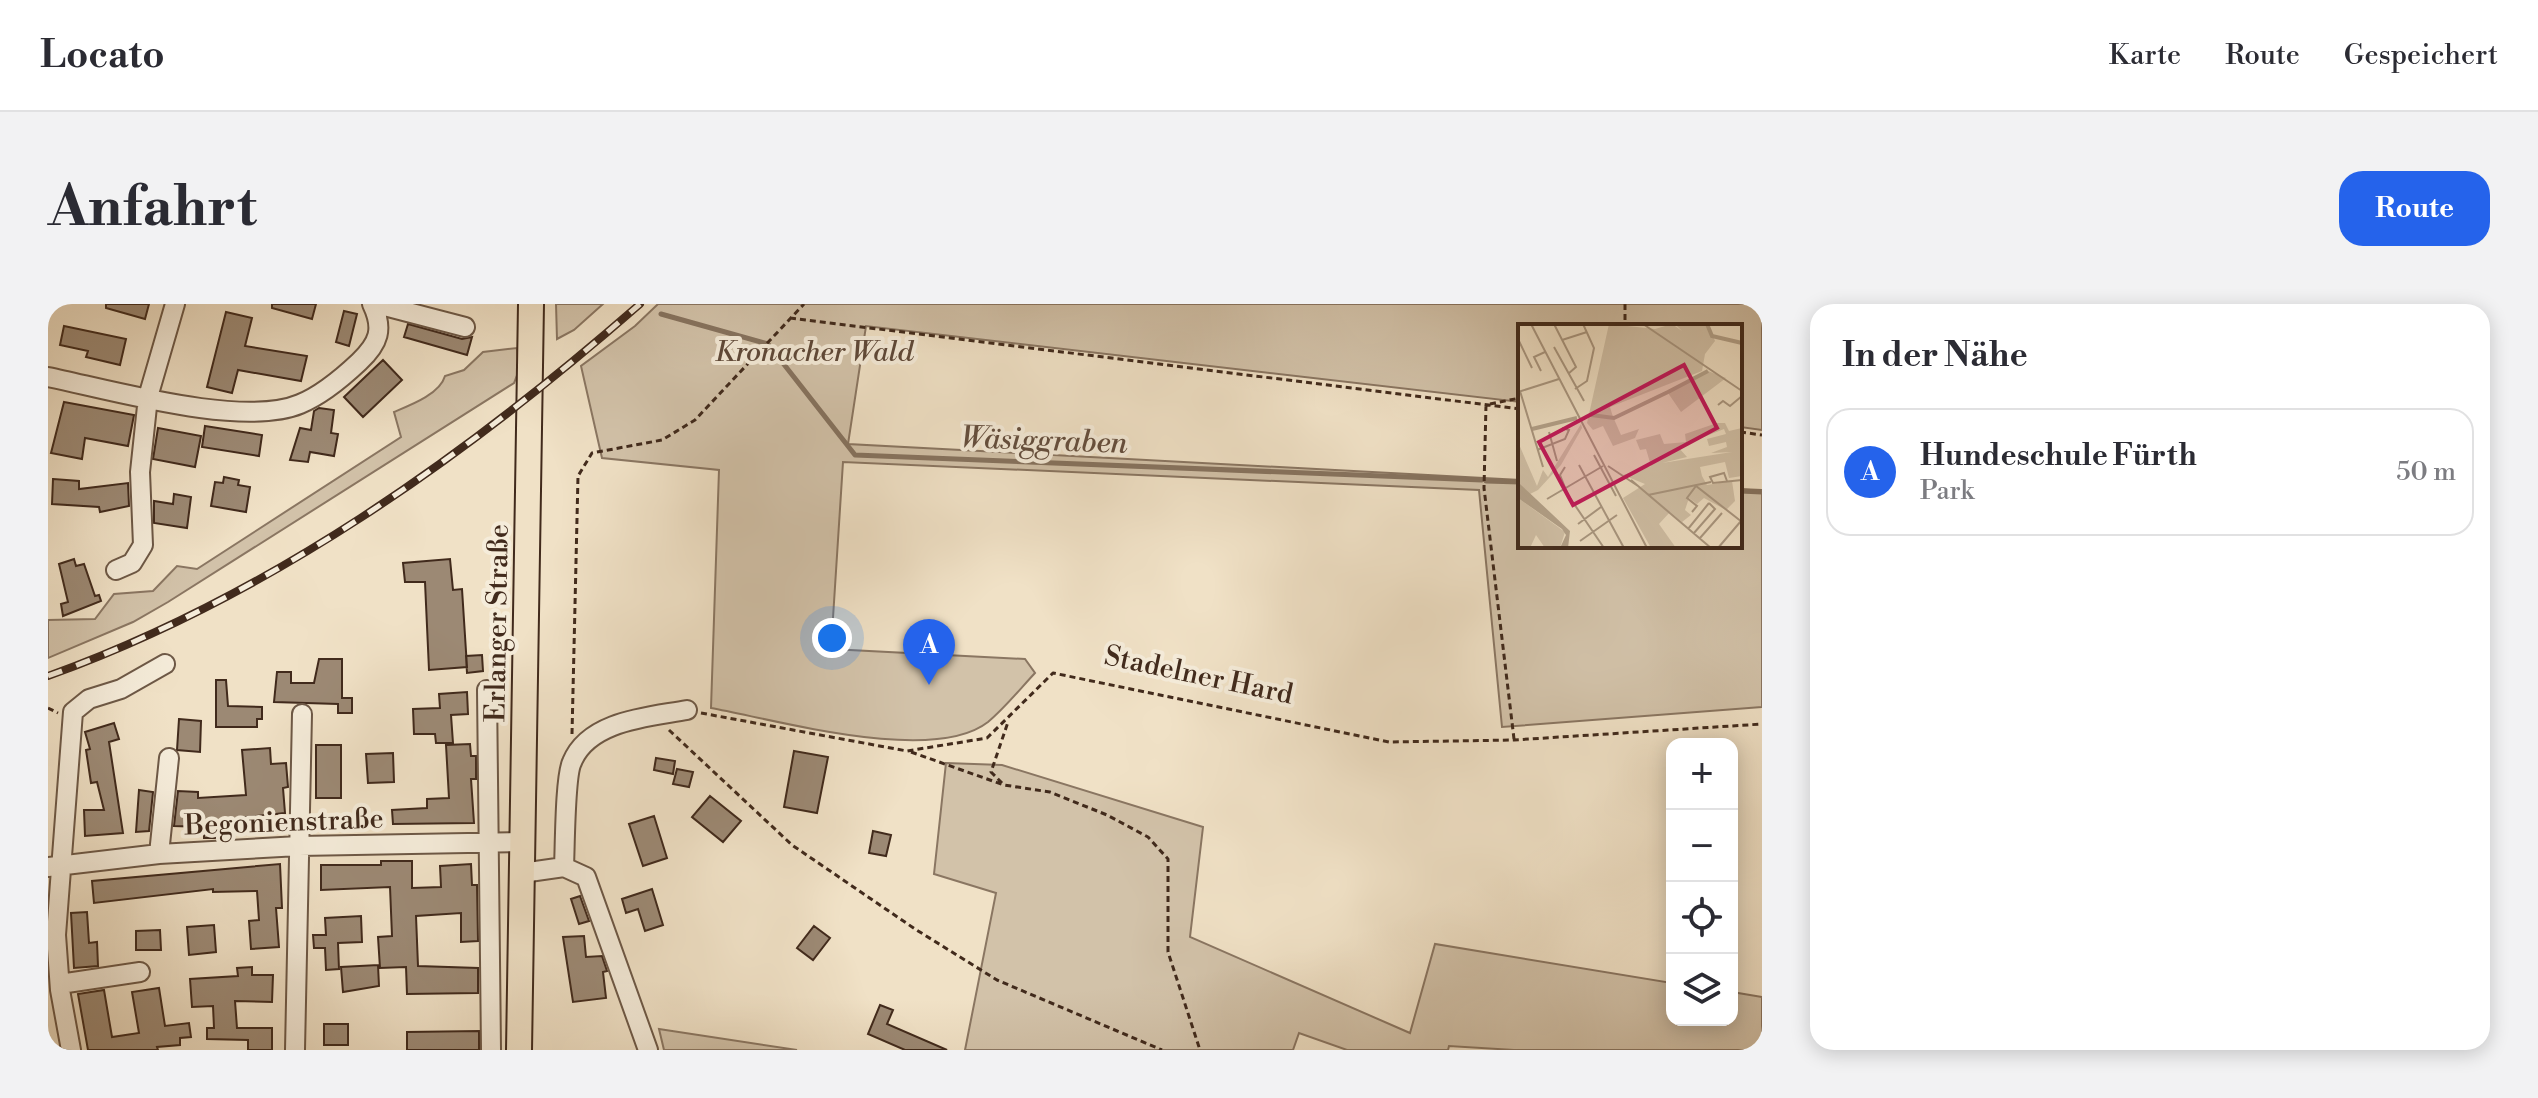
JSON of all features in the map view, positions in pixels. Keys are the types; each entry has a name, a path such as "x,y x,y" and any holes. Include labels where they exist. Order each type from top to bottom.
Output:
{"main road":[{"name":"Erlanger Straße","path":"519,1050 531,304"}],"street":[{"path":"116,570 132,563 143,545 140,472 148,397 175,304"},
{"path":"48,377 254,414 299,405 339,381 369,352 379,337 381,322 375,304"},
{"path":"375,304 465,327"},
{"path":"71,1050 60,984 54,867 72,719 79,704 121,689 165,664"},
{"name":"Erlanger Straße","path":"487,690 491,1050"},
{"path":"564,867 571,762 598,735 624,721 687,710"},
{"path":"295,1050 302,714"},
{"path":"159,854 169,758"},
{"name":"Begonienstraße","path":"54,867 159,854 299,846 490,845 523,842"},
{"path":"522,873 564,867 586,877 648,1050"},
{"path":"60,984 140,972"}],"path":[{"path":"571,762 578,476 592,453 662,440 695,420 804,304"},
{"path":"790,318 1518,409"},
{"path":"1486,405 1518,398"},
{"path":"1486,405 1484,488 1514,740"},
{"path":"1742,432 1762,435"},
{"name":"Stadelner Hard","path":"687,710 907,751 987,738 1053,673 1389,742 1514,740 1762,724"},
{"path":"654,716 792,845 915,929 997,980 1162,1050"},
{"path":"1004,785 991,772 1009,719"},
{"path":"907,751 1004,785 1050,792 1107,815 1148,837 1168,859 1168,952 1200,1050"}],"green space":[{"path":"556,304 603,304 574,330 557,339"},
{"name":"Kronacher Wald","path":"658,304 1762,304 1762,430 1742,427 1742,324 1518,324 1518,402 866,326 848,444 1518,480 1518,548 1742,548 1742,489 1762,490 1762,707 1502,727 1479,490 843,462 831,649 1025,659 1035,673 988,722 963,734 931,740 854,736 711,708 719,470 602,458 581,366 635,326"},
{"path":"517,348 519,370 514,383 168,602 133,622 48,658 48,620 95,619 114,594 153,591 177,566 197,569 401,437 394,412 431,393 445,376 464,370 483,352"},
{"path":"946,763 1002,765 1203,827 1190,937 1410,1033 1435,944 1666,982 1666,1026 1738,1026 1738,993 1762,997 1762,1050 1514,1050 1449,1046 1448,1050 1347,1050 1299,1033 1293,1050 965,1050 996,893 934,874"},
{"path":"659,1029 797,1050 664,1050"}],"building":[{"path":"106,304 149,304 145,319 106,308"},
{"path":"272,304 316,304 312,319 272,308"},
{"path":"344,311 357,314 349,346 336,342"},
{"path":"226,312 252,318 245,346 307,356 301,381 238,370 232,393 207,387"},
{"path":"408,324 462,339 472,337 467,355 404,337"},
{"path":"64,326 126,339 120,365 86,357 88,351 60,345"},
{"path":"383,360 402,380 363,417 344,397"},
{"path":"64,402 134,415 128,446 85,438 82,459 51,453"},
{"path":"319,408 334,410 331,433 338,434 334,456 310,452 308,462 290,460 300,428 311,430 314,411"},
{"path":"205,426 262,435 259,456 202,447"},
{"path":"158,428 201,436 195,467 153,459"},
{"path":"224,477 239,480 238,485 250,487 246,512 211,506 215,482 223,483"},
{"path":"53,479 79,481 79,489 128,483 129,506 100,512 99,507 52,504"},
{"path":"174,494 191,497 187,528 154,523 154,501 173,504"},
{"path":"74,559 76,566 84,564 95,596 99,595 101,601 63,616 61,604 68,602 59,564"},
{"path":"450,559 453,590 462,589 467,667 429,670 425,582 405,582 403,563"},
{"path":"482,655 483,671 467,673 466,656"},
{"path":"319,659 342,659 342,698 352,698 352,713 338,713 338,704 274,702 277,672 291,672 291,683 314,683"},
{"path":"216,680 226,680 228,706 262,707 262,719 257,719 257,727 216,727"},
{"path":"467,692 468,714 451,715 453,743 436,743 435,734 414,734 413,709 440,708 439,694"},
{"path":"179,719 201,721 200,752 177,750"},
{"path":"114,723 119,739 109,742 123,833 85,836 84,810 104,810 97,782 91,783 86,750 90,749 85,732"},
{"path":"470,744 471,756 476,756 476,779 471,779 474,823 393,824 392,810 427,808 427,799 449,798 446,745"},
{"path":"316,745 341,745 341,798 316,798"},
{"path":"270,748 271,764 286,763 288,787 283,788 285,813 220,820 220,838 204,838 204,827 174,826 178,791 198,792 198,798 246,795 242,750"},
{"path":"794,751 828,757 817,813 784,807"},
{"path":"393,753 394,782 368,783 366,754"},
{"path":"656,758 675,761 673,774 654,770"},
{"path":"677,769 693,772 689,787 673,784"},
{"path":"139,790 153,792 149,831 136,832"},
{"path":"710,796 741,821 723,842 692,817"},
{"path":"654,816 667,858 643,866 629,824"},
{"path":"873,831 891,835 886,856 869,853"},
{"path":"381,861 412,861 412,888 441,887 440,866 471,864 472,885 477,885 478,941 461,942 461,913 416,916 418,966 478,968 478,993 407,994 406,967 380,968 378,937 392,936 390,887 321,890 321,865 381,865"},
{"path":"280,864 282,908 276,908 279,947 251,949 249,921 259,920 257,891 213,892 213,889 94,903 92,881"},
{"path":"652,889 663,925 645,931 638,909 626,913 622,899"},
{"path":"580,896 589,921 579,924 571,899"},
{"path":"87,912 89,943 97,942 98,966 74,968 71,913"},
{"path":"361,916 362,942 338,943 339,969 326,970 325,948 314,948 313,935 326,935 325,918"},
{"path":"214,925 216,952 189,955 187,927"},
{"path":"814,926 830,938 813,960 797,948"},
{"path":"160,930 161,950 136,950 136,931"},
{"path":"584,936 586,957 602,956 607,971 603,972 606,998 573,1002 563,937"},
{"path":"378,965 379,986 343,992 341,967"},
{"path":"252,967 252,975 273,975 272,1002 235,1001 237,1028 272,1028 272,1050 248,1050 248,1040 207,1039 207,1028 214,1028 213,1006 192,1007 190,979 238,976 237,968"},
{"path":"159,988 165,1026 189,1023 191,1037 180,1038 180,1045 157,1047 158,1050 88,1050 78,994 104,990 112,1037 139,1033 132,992"},
{"path":"880,1005 893,1010 887,1024 947,1050 905,1050 868,1034"},
{"path":"324,1024 348,1024 348,1045 324,1045"},
{"path":"479,1031 479,1050 407,1050 407,1032"}],"waterway":[{"name":"Wäsiggraben","path":"661,314 768,344 855,455 1482,480"},
{"name":"Wäsiggraben","path":"1486,481 1518,482"},
{"name":"Wäsiggraben","path":"1742,491 1762,492"}],"railway":[{"path":"48,676 129,644 209,606 361,518 505,416 640,304"}],"place":[{"name":"Hundeschule Fürth","path":"929,685"}]}
